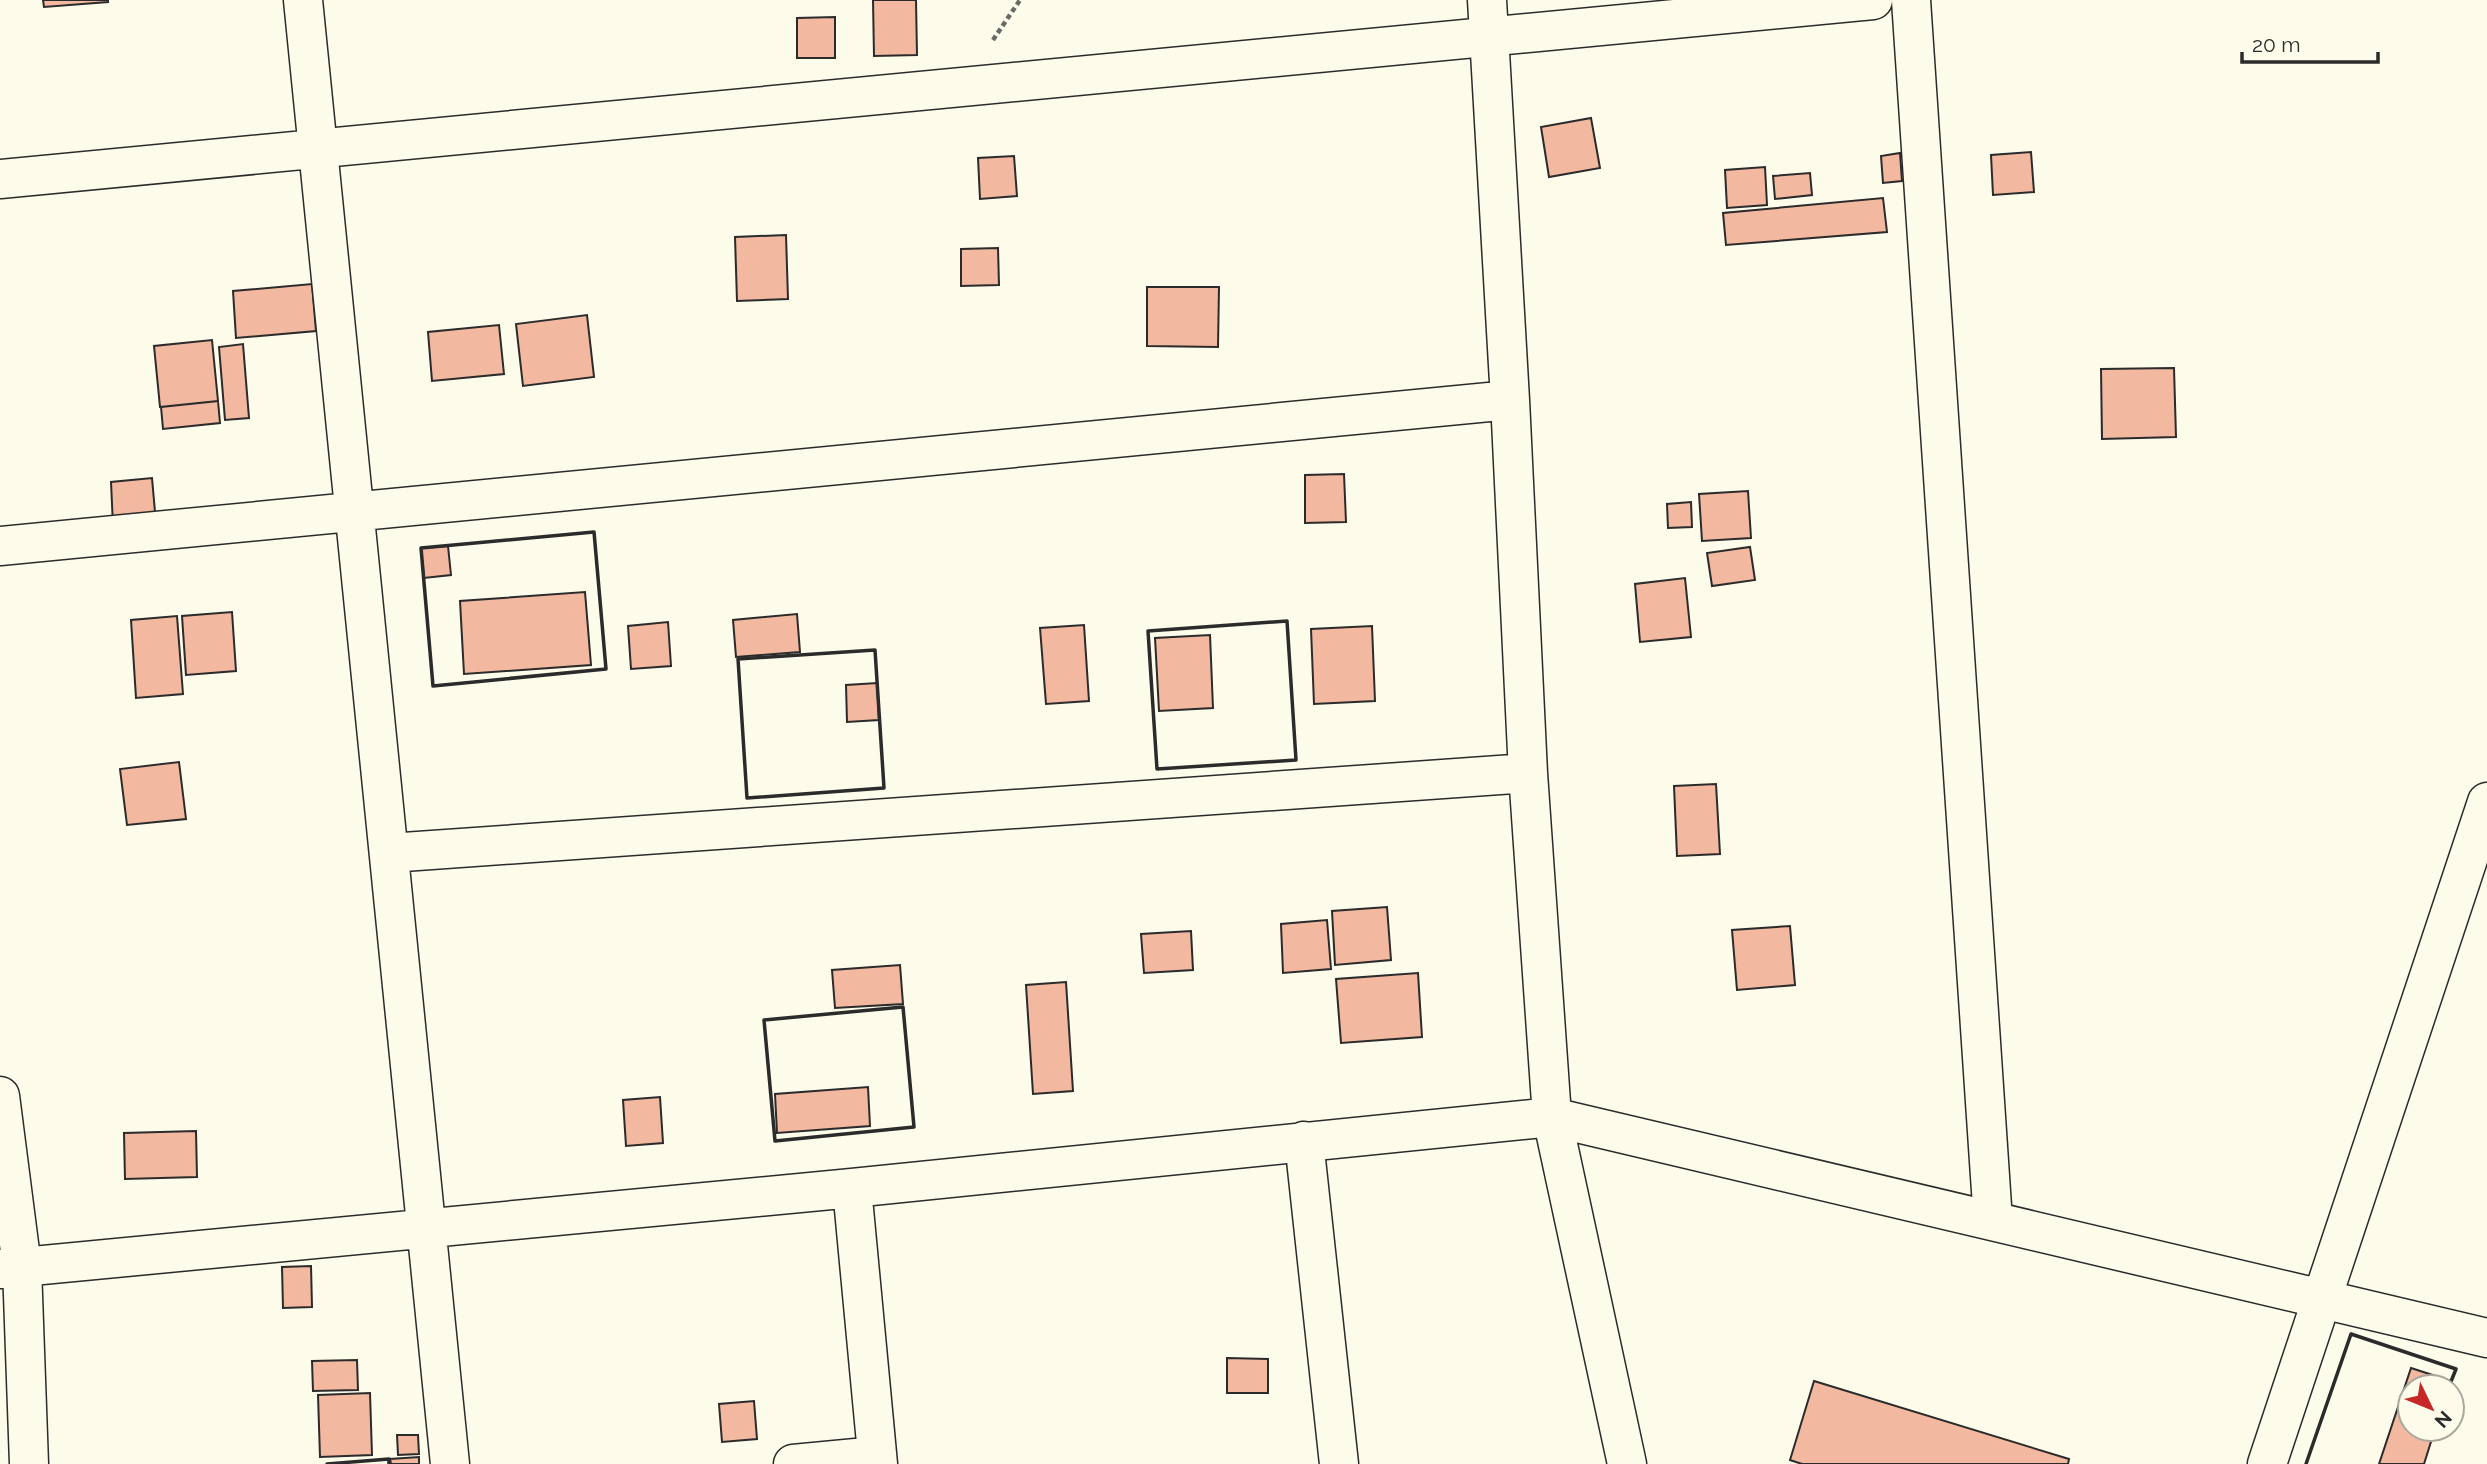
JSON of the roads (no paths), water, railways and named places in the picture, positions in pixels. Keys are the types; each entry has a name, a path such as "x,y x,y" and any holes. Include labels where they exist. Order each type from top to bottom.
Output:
{"street":[{"path":"303,0 450,1464"},
{"path":"0,179 318,148 1488,18 1873,0"},
{"path":"1911,0 1993,1221"},
{"path":"1488,18 1528,773 1552,1117 1627,1464"},
{"path":"0,546 1510,400"},
{"path":"389,853 1528,773"},
{"path":"2267,1464 2487,802"},
{"path":"0,1096 11,1268 29,1464"},
{"path":"11,1268 852,1188 1552,1117 2487,1338"},
{"path":"1304,1141 1339,1464"},
{"path":"793,1464 878,1460 852,1188"}]}
